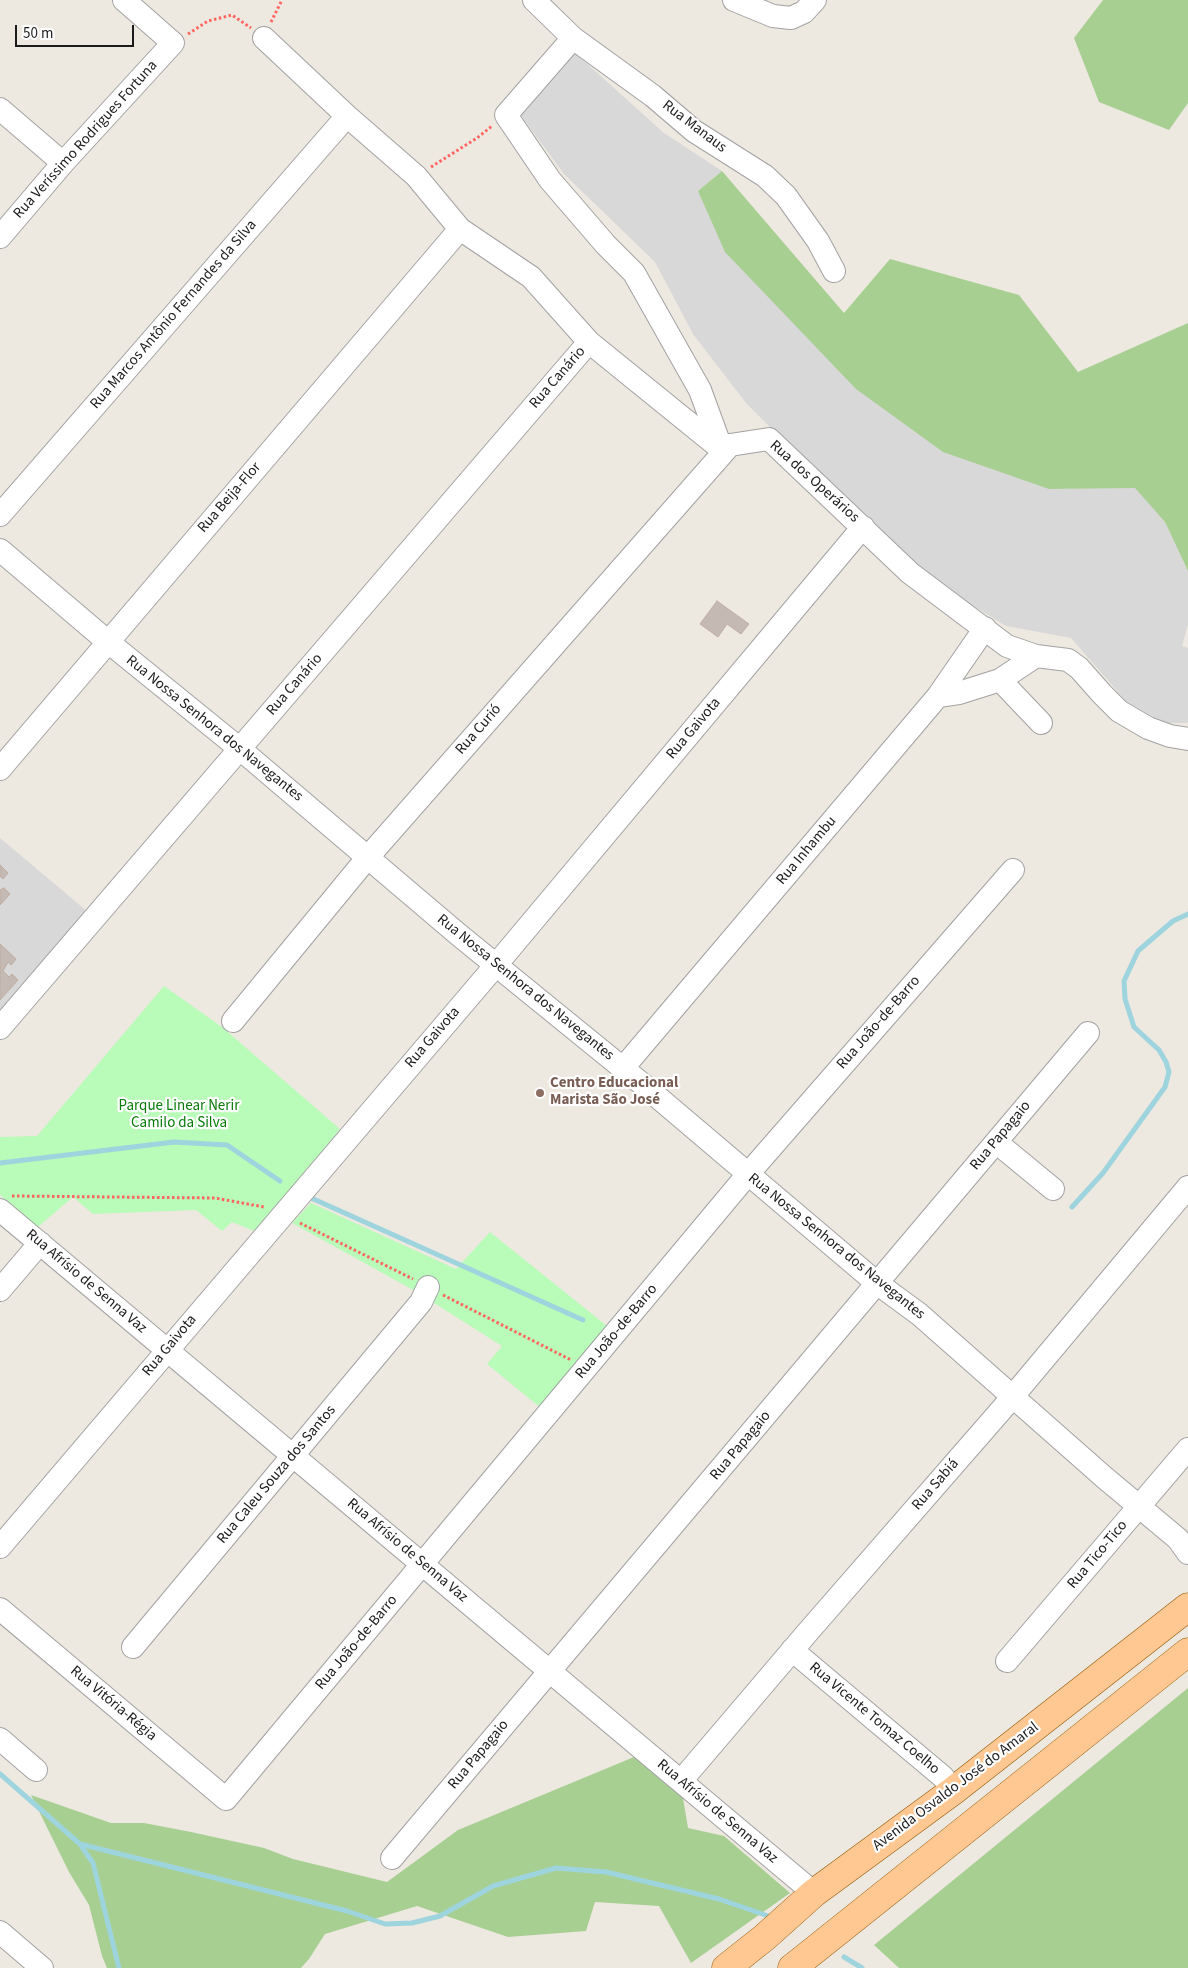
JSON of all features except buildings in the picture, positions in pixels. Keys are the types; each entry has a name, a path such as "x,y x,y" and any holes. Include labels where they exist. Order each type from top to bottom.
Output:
{"main road":[{"name":"Avenida Osvaldo José do Amaral","path":"726,1968 765,1937 814,1893 953,1791 1188,1608"},
{"path":"792,1968 1188,1652"},
{"path":"996,1758 1000,1757 1008,1762 1014,1770 1017,1778 1017,1788"},
{"path":"741,1968 757,1956 765,1937"}],"street":[{"path":"124,0 173,43"},
{"name":"Rua Manaus","path":"534,0 573,38 653,96 694,131 765,176 786,196 818,242 834,271"},
{"path":"734,0 773,16 791,18 804,12 816,0"},
{"path":"264,38 347,116 416,176 460,228 530,277 589,342 726,447"},
{"path":"573,38 506,115 550,180 606,246 634,273 700,390 726,447"},
{"name":"Rua Veríssimo Rodrigues Fortuna","path":"0,237 63,163 173,43"},
{"path":"0,109 63,163"},
{"name":"Rua Marcos Antônio Fernandes da Silva","path":"0,515 347,116"},
{"name":"Rua Beija-Flor","path":"0,769 460,228"},
{"name":"Rua Canário","path":"0,1028 589,342"},
{"name":"Rua dos Operários","path":"726,447 769,439 910,573 1007,646 1036,656 1068,660 1079,668 1119,711 1148,728 1170,736 1188,739"},
{"name":"Rua Curió","path":"233,1021 368,856 726,447"},
{"name":"Rua Gaivota","path":"0,1548 282,1214 496,965 863,527"},
{"name":"Rua Nossa Senhora dos Navegantes","path":"0,550 496,965 623,1068 878,1284 919,1314 1140,1506 1178,1540 1188,1554"},
{"name":"Rua Inhambu","path":"623,1068 938,696 985,628"},
{"path":"938,696 959,693 1000,680 1036,656"},
{"path":"1000,680 1041,723"},
{"name":"Rua João-de-Barro","path":"226,1799 748,1174 1013,870"},
{"name":"Rua Papagaio","path":"392,1858 1088,1033"},
{"path":"996,1142 1053,1189"},
{"name":"Rua Sabiá","path":"681,1781 1012,1396 1188,1187"},
{"name":"Rua Afrísio de Senna Vaz","path":"4,1203 40,1243 814,1893"},
{"path":"0,1290 40,1243"},
{"name":"Rua Caleu Souza dos Santos","path":"134,1647 424,1295"},
{"name":"Rua Tico-Tico","path":"1007,1661 1188,1449"},
{"name":"Rua Nossa Senhora dos Navegantes","path":"1140,1506 1188,1536"},
{"path":"1154,1635 1188,1590"},
{"name":"Rua Vitória-Régia","path":"0,1609 226,1799"},
{"name":"Rua Vicente Tomaz Coelho","path":"792,1650 943,1777 953,1791"},
{"path":"0,1739 36,1770"},
{"path":"0,1932 42,1968"}],"path":[{"path":"173,43 208,20 232,15 264,38 282,0"},
{"path":"416,176 477,138 506,115"},
{"path":"4,1203 215,1198 265,1207 282,1214"}],"shaded area":[{"path":"575,53 664,133 722,171 698,191 1049,489 1135,487 1165,522 1188,571 1188,624 1182,646 1188,648 1188,723 1164,723 1126,701 1071,638 1006,626 919,572 861,518 746,403 693,334 655,262 564,174 519,113 523,102"},
{"path":"0,838 88,912 0,1017"}],"green space":[{"path":"1103,0 1188,0 1188,103 1169,130 1099,102 1074,38"},
{"path":"722,171 844,313 890,259 1019,295 1078,372 1188,323 1188,571 1165,522 1135,488 1049,489 943,452 856,389 725,252 698,191"},
{"name":"Parque Linear Nerir Camilo da Silva","path":"164,986 222,1027 340,1129 257,1232 232,1222 222,1231 196,1210 93,1214 73,1197 38,1227 0,1195 0,1137 37,1136"},
{"path":"311,1203 456,1269 490,1232 607,1326 541,1408 487,1364 502,1346 415,1291 292,1223"},
{"path":"1188,1688 1188,1968 899,1968 874,1945"},
{"path":"634,1757 683,1798 688,1828 724,1836 790,1893 691,1963 659,1906 595,1902 586,1931 508,1937 417,1906 325,1934 301,1968 107,1968 102,1956 89,1905 69,1872 31,1795 111,1823 144,1823 191,1832 264,1848 293,1859 387,1882 458,1830"}],"waterway":[{"path":"1072,1207 1103,1173 1165,1087 1169,1072 1166,1062 1159,1050 1134,1027 1125,999 1124,981 1138,951 1173,921 1188,914"},
{"path":"0,1163 174,1142 227,1145 280,1181"},
{"path":"309,1197 583,1320"},
{"path":"0,1774 80,1844 93,1863 119,1968"},
{"path":"80,1844 347,1911 385,1924 412,1923 440,1916 493,1886 556,1868 606,1872 719,1899 768,1916"},
{"path":"844,1957 862,1968"}],"place":[{"name":"Centro Educacional Marista São José","path":"540,1093"}]}
